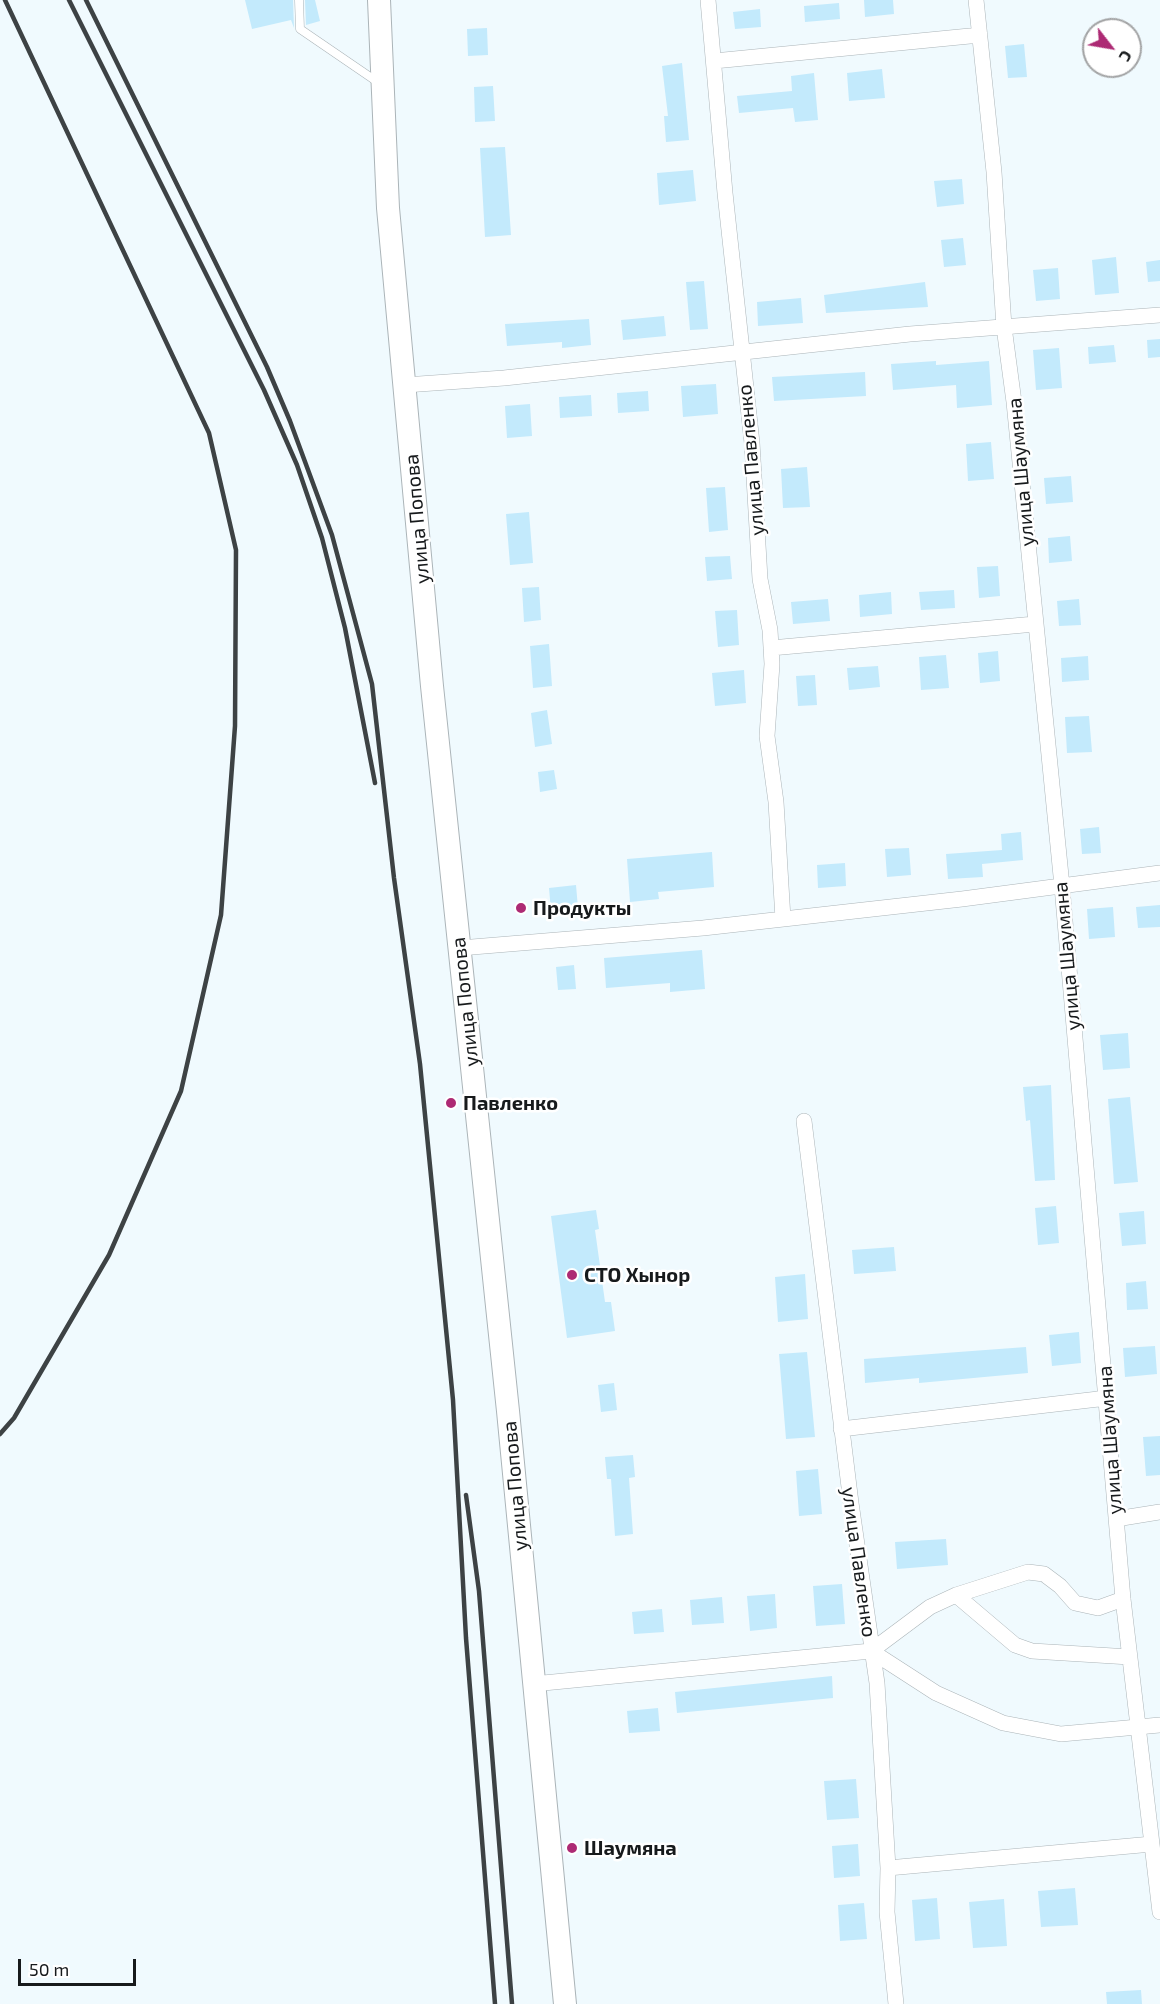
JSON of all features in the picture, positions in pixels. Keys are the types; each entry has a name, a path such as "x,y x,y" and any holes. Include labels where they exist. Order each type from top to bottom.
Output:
{"main road":[{"name":"улица Попова","path":"379,0 388,208 432,686 508,1411 566,2004"}],"street":[{"name":"улица Павленко","path":"708,0 741,352 753,443 760,579 771,648 767,736 776,802 783,919"},
{"name":"улица Шаумяна","path":"976,0 994,172 1004,327 1014,402 1062,886 1116,1519 1160,1912"},
{"path":"714,61 980,35"},
{"path":"405,385 504,378 741,352 1004,327 1160,315"},
{"path":"771,648 1035,624"},
{"path":"460,948 783,919 1160,873"},
{"name":"улица Павленко","path":"804,1121 842,1429 877,1683 888,1868 887,1912 896,2004"},
{"path":"842,1429 1107,1398"},
{"path":"1116,1519 1160,1512"},
{"path":"533,1684 871,1652 930,1607 956,1595 1028,1572 1044,1574 1060,1586 1075,1603 1098,1608 1124,1599"},
{"path":"956,1595 1015,1645 1032,1651 1130,1657"},
{"path":"871,1652 936,1693 1003,1723 1061,1734 1160,1725"},
{"path":"888,1868 1152,1844"}],"lane":[{"path":"299,0 300,29 381,85"}],"building":[{"path":"245,0 293,0 294,28 291,20 252,29"},
{"path":"305,0 315,0 320,21 306,25"},
{"path":"864,0 893,0 894,14 865,17"},
{"path":"839,3 840,19 805,22 804,6"},
{"path":"760,9 761,27 735,29 733,12"},
{"path":"487,28 488,55 468,56 467,29"},
{"path":"1024,44 1027,77 1008,78 1005,46"},
{"path":"682,63 689,140 666,142 664,116 668,116 662,66"},
{"path":"882,69 885,98 849,101 847,73"},
{"path":"814,73 818,120 795,122 793,108 739,113 737,96 792,91 791,76"},
{"path":"493,86 495,121 475,122 474,87"},
{"path":"505,147 511,235 485,237 480,148"},
{"path":"693,170 696,201 659,205 657,173"},
{"path":"962,179 964,204 937,207 934,181"},
{"path":"963,238 966,265 944,267 941,240"},
{"path":"1116,257 1119,293 1095,295 1092,260"},
{"path":"1160,260 1160,281 1148,282 1146,262"},
{"path":"1058,268 1060,299 1036,301 1033,270"},
{"path":"704,281 708,329 690,330 686,282"},
{"path":"925,282 928,307 826,313 824,295"},
{"path":"801,298 803,323 758,326 757,302"},
{"path":"664,316 666,336 623,340 621,320"},
{"path":"589,319 591,345 562,348 562,342 507,346 505,324"},
{"path":"1160,339 1160,357 1148,358 1147,340"},
{"path":"1114,345 1116,362 1089,364 1088,347"},
{"path":"1059,348 1062,388 1036,390 1033,350"},
{"path":"936,361 936,365 989,361 992,405 957,408 956,385 893,390 891,364"},
{"path":"865,372 866,396 774,401 772,377"},
{"path":"716,384 718,414 683,417 681,386"},
{"path":"648,391 649,411 618,413 617,393"},
{"path":"591,395 592,416 560,418 559,397"},
{"path":"530,404 532,436 507,438 505,406"},
{"path":"991,442 994,479 968,481 966,444"},
{"path":"807,467 810,507 783,508 781,469"},
{"path":"1071,476 1073,502 1046,504 1044,478"},
{"path":"725,487 728,530 709,532 706,488"},
{"path":"529,512 533,563 510,565 506,514"},
{"path":"1070,536 1072,561 1049,563 1048,538"},
{"path":"730,556 732,579 707,581 705,557"},
{"path":"998,566 1000,596 979,598 977,567"},
{"path":"539,587 541,620 524,622 522,588"},
{"path":"954,590 955,608 921,610 919,592"},
{"path":"891,592 892,614 860,617 859,595"},
{"path":"828,599 830,621 793,624 791,602"},
{"path":"1079,599 1081,625 1059,626 1057,601"},
{"path":"737,610 739,645 718,647 715,611"},
{"path":"549,644 552,686 533,688 530,646"},
{"path":"998,651 1000,681 980,683 978,653"},
{"path":"946,655 949,688 921,690 919,657"},
{"path":"1088,656 1089,680 1062,682 1061,658"},
{"path":"878,666 880,687 849,690 847,668"},
{"path":"744,670 746,703 715,706 712,673"},
{"path":"815,675 817,705 798,706 796,676"},
{"path":"547,710 552,744 535,747 531,713"},
{"path":"1089,716 1092,752 1067,753 1065,717"},
{"path":"554,770 557,789 540,792 538,772"},
{"path":"1099,827 1101,853 1082,854 1080,829"},
{"path":"1021,832 1023,860 982,864 983,877 948,879 946,854 1002,850 1001,834"},
{"path":"909,848 911,875 887,877 885,849"},
{"path":"712,852 714,887 658,892 659,899 630,902 627,859"},
{"path":"845,863 846,886 818,888 817,865"},
{"path":"576,885 578,908 551,911 549,888"},
{"path":"1160,905 1160,927 1138,928 1136,907"},
{"path":"1113,907 1115,937 1089,939 1087,909"},
{"path":"702,950 705,989 670,992 670,983 606,988 604,958"},
{"path":"574,965 576,989 558,990 556,967"},
{"path":"1128,1033 1130,1068 1103,1070 1100,1035"},
{"path":"1051,1085 1055,1180 1035,1181 1030,1120 1026,1121 1023,1087"},
{"path":"1130,1097 1138,1182 1114,1184 1108,1099"},
{"path":"1056,1206 1059,1243 1038,1245 1035,1208"},
{"path":"596,1210 599,1229 595,1230 605,1302 611,1302 615,1331 567,1338 551,1216"},
{"path":"1144,1211 1146,1244 1122,1246 1119,1213"},
{"path":"894,1247 896,1271 854,1274 852,1250"},
{"path":"805,1274 808,1319 778,1322 775,1277"},
{"path":"1146,1281 1148,1309 1127,1310 1126,1283"},
{"path":"1079,1332 1081,1363 1052,1366 1049,1335"},
{"path":"1155,1346 1157,1374 1125,1377 1123,1348"},
{"path":"1026,1347 1028,1373 919,1383 919,1378 865,1383 864,1359"},
{"path":"807,1352 815,1437 786,1439 779,1354"},
{"path":"614,1383 617,1410 601,1412 598,1385"},
{"path":"1160,1436 1160,1475 1146,1476 1143,1437"},
{"path":"633,1455 635,1477 629,1478 633,1534 615,1536 611,1479 607,1479 605,1457"},
{"path":"818,1469 822,1514 799,1516 796,1471"},
{"path":"946,1539 948,1565 897,1569 895,1542"},
{"path":"842,1584 845,1624 816,1626 813,1586"},
{"path":"775,1594 777,1628 750,1631 747,1596"},
{"path":"722,1597 724,1623 692,1625 690,1600"},
{"path":"662,1609 664,1632 634,1634 632,1612"},
{"path":"832,1676 833,1698 677,1713 675,1692"},
{"path":"658,1708 660,1731 629,1733 627,1711"},
{"path":"856,1779 859,1818 827,1820 824,1781"},
{"path":"858,1844 860,1876 834,1878 832,1846"},
{"path":"1075,1888 1078,1925 1041,1927 1038,1891"},
{"path":"937,1898 940,1939 915,1941 912,1900"},
{"path":"1004,1899 1007,1946 973,1948 969,1902"},
{"path":"864,1903 867,1939 840,1941 838,1905"},
{"path":"1141,1990 1142,2004 1107,2004 1106,1992"}],"railway":[{"path":"0,1434 14,1418 109,1255 181,1091 221,915 235,726 236,550 209,433 5,0"},
{"path":"69,0 264,390 297,465 322,538 345,628 375,783"},
{"path":"86,0 267,367 290,421 332,535 372,684 394,878 420,1064 453,1400 466,1638 495,2004"},
{"path":"466,1495 479,1591 512,2004"}],"place":[{"name":"Продукты","path":"521,908"},
{"name":"Павленко","path":"451,1103"},
{"name":"СТО Хынор","path":"572,1275"},
{"name":"Шаумяна","path":"572,1848"}]}
